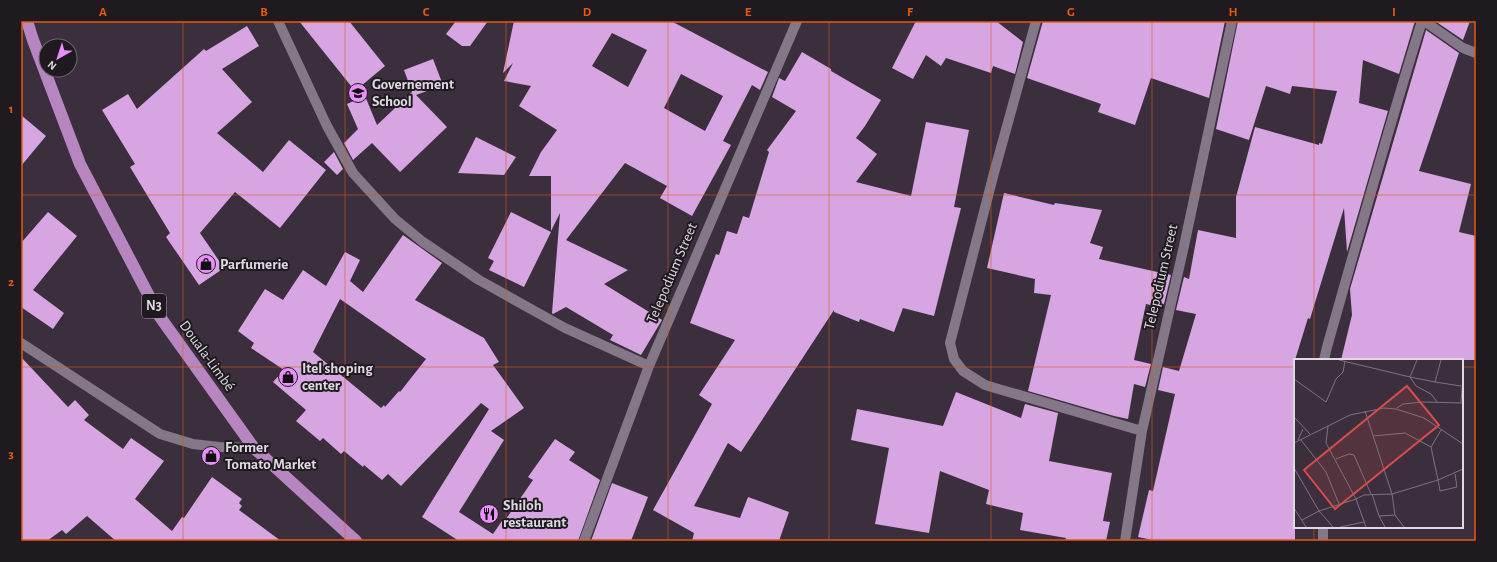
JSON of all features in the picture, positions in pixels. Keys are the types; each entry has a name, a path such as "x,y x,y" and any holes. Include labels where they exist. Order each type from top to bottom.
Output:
{"highway":[{"name":"Douala-Limbé","path":"27,21 80,164 160,317 254,448 356,541"}],"street":[{"path":"278,21 327,126 353,173 395,219 424,242 479,280 566,328 649,366"},
{"name":"Telepodium Street","path":"584,541 649,366 797,21"},
{"path":"1036,21 994,173 950,343 954,359 963,371 985,384 1142,431"},
{"name":"Telepodium Street","path":"1125,541 1142,431 1184,246 1232,21"},
{"path":"1324,359 1366,214 1393,112 1423,21 1463,48 1476,52"},
{"path":"21,343 160,434 193,444 254,448"},
{"path":"1322,528 1323,541"}],"building":[{"path":"299,21 349,21 385,66 355,91"},
{"path":"456,21 488,21 470,46 462,46 446,34"},
{"path":"514,21 671,21 768,72 760,90 752,85 723,141 731,145 692,216 660,198 667,186 625,163 566,240 628,270 604,284 662,320 641,355 610,340 613,335 566,307 553,314 552,313 560,213 551,231 551,176 529,176 541,152 557,130 519,106 531,86 504,81 513,63 503,73","holes":["612,33 647,50 628,87 592,66","681,74 723,96 705,131 664,108"]},
{"path":"916,21 996,21 1023,42 1015,74 993,66 991,73 946,58 941,66 926,55 913,79 892,68"},
{"path":"1043,21 1225,21 1209,98 1151,78 1135,125 1098,112 1101,104 1027,78"},
{"path":"1238,21 1415,21 1399,74 1363,60 1359,103 1388,111 1347,252 1344,208 1310,319 1308,318 1295,359 1294,359 1295,541 1157,541 1138,537 1149,490 1153,491 1175,394 1158,390 1163,367 1179,371 1196,314 1176,310 1184,277 1189,279 1198,230 1236,238 1236,197 1255,127 1319,145 1319,143 1322,144 1337,91 1292,86 1290,94 1266,86 1249,140 1216,129"},
{"path":"1435,21 1470,21 1463,40"},
{"path":"247,26 259,46 222,69 252,102 217,133 263,172 289,140 326,170 280,228 235,192 200,233 224,268 199,285 166,237 170,233 130,167 135,164 102,110 128,94 137,109 204,49 206,51"},
{"path":"1426,30 1459,53 1419,171 1471,184 1459,232 1476,236 1476,360 1341,359 1352,315 1350,289"},
{"path":"802,52 881,100 856,138 877,154 856,182 911,196 926,122 969,130 954,207 961,208 934,316 903,308 894,332 860,319 859,322 834,312 834,310 741,452 728,443 694,506 740,518 748,497 789,512 779,541 692,541 694,533 653,510 712,404 699,395 735,340 690,323 716,254 719,255 727,231 737,234 743,216 749,218 769,152 767,150 796,111 772,97 779,78 785,81"},
{"path":"433,59 443,85 416,95 447,127 400,172 372,143 353,160 344,143 358,129 347,104 365,96 377,125 412,92 404,70"},
{"path":"21,115 46,136 21,166"},
{"path":"476,137 516,157 504,175 458,173"},
{"path":"334,152 343,169 337,175 324,162"},
{"path":"1004,193 1054,205 1055,203 1102,210 1090,243 1103,247 1099,259 1171,275 1163,308 1146,304 1134,360 1151,364 1145,387 1134,384 1128,419 1028,391 1051,295 1034,293 1035,279 987,268"},
{"path":"48,212 77,236 33,290 64,313 53,329 21,307 21,243"},
{"path":"511,212 551,232 524,287 489,270 494,261 488,258"},
{"path":"403,235 442,263 415,300 484,338 499,362 493,365 524,408 491,431 504,440 459,512 493,534 504,518 506,519 533,480 528,477 555,439 575,452 569,460 600,480 578,541 459,541 422,517 489,409 481,403 401,486 388,474 382,480 344,451 341,454 323,438 320,441 296,421 306,410 273,382 284,370 251,348 254,343 238,331 265,289 283,300 303,270 326,286 345,252 360,260 350,281 363,292","holes":["340,299 426,359 400,392 399,391 385,407 384,405 381,408 313,352"]},
{"path":"21,357 68,407 75,400 89,415 84,420 123,449 131,438 164,461 135,499 172,531 182,517 184,518 212,477 242,499 239,503 242,506 239,510 281,541 116,541 87,516 66,534 62,530 47,541 21,541"},
{"path":"956,392 1021,418 1025,404 1058,413 1049,461 1112,473 1103,521 1110,522 1106,541 1065,541 1066,538 1020,530 1023,513 986,504 989,490 940,471 929,533 875,524 889,448 851,440 857,409 943,426"},
{"path":"612,483 648,497 631,541 591,541"}],"place":[{"name":"Governement School","path":"358,93"},
{"name":"Parfumerie","path":"206,264"},
{"name":"Itel shoping center","path":"288,377"},
{"name":"Former Tomato Market","path":"211,456"},
{"name":"Shiloh restaurant","path":"489,514"}]}
